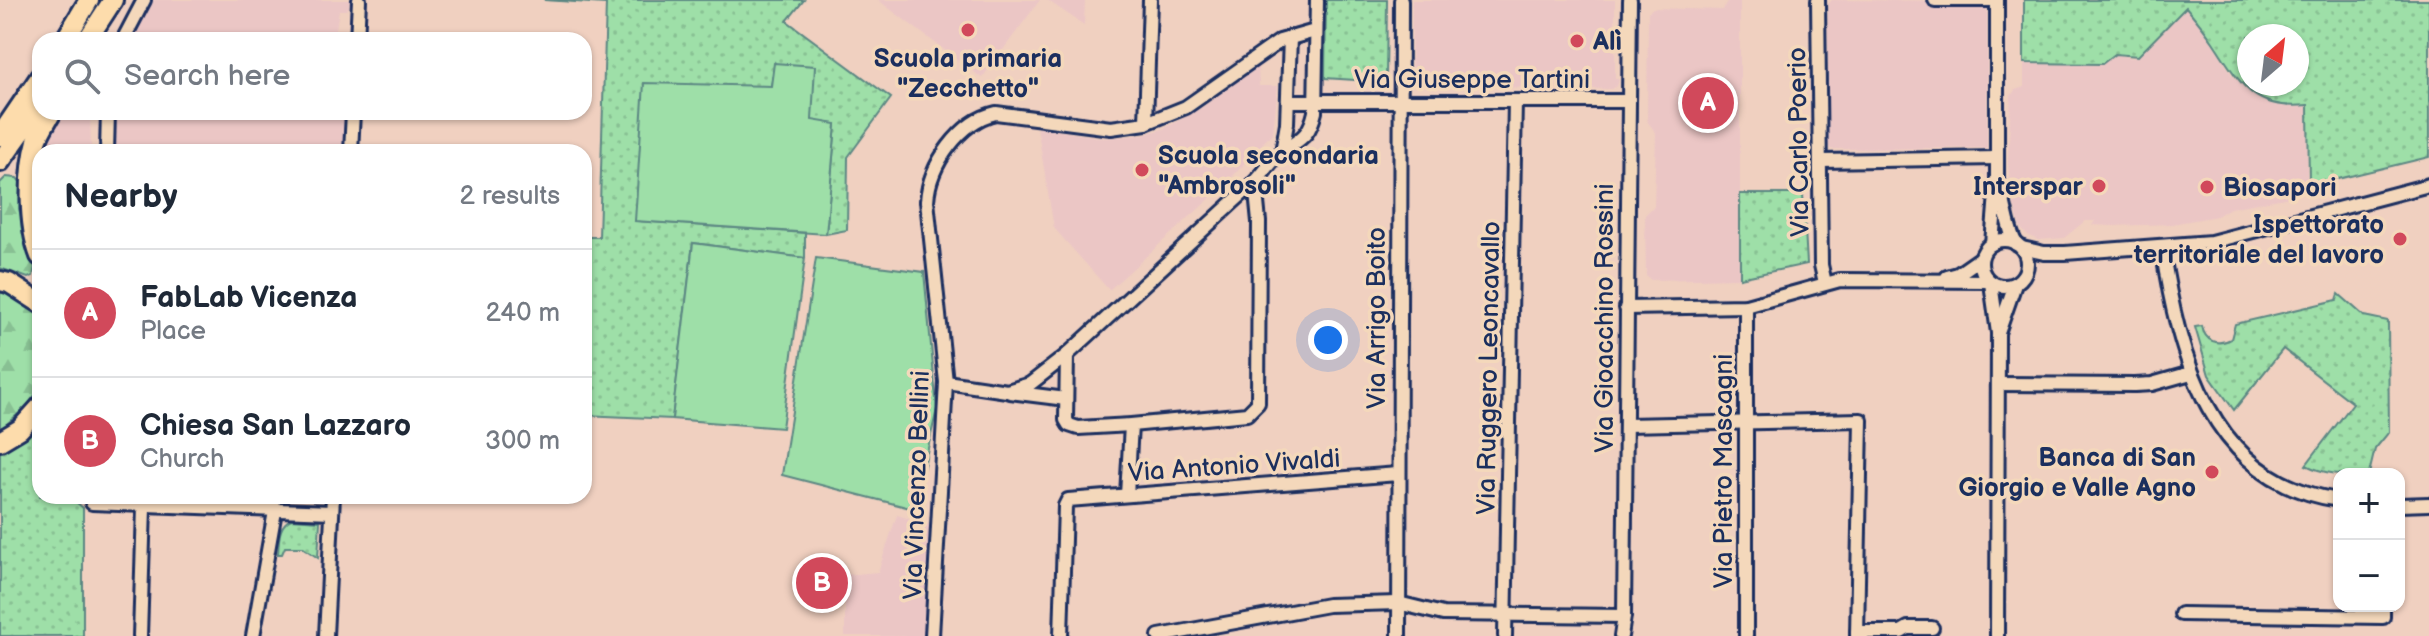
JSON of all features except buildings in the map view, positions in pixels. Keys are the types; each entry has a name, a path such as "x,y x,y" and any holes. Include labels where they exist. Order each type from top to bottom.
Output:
{"highway":[{"path":"70,32 89,0"},
{"path":"94,32 113,0"},
{"path":"0,136 32,89"},
{"path":"0,162 32,117"},
{"path":"36,144 48,120"},
{"path":"32,179 32,205"},
{"path":"0,281 32,297"},
{"path":"0,441 20,429 32,416"}],"street":[{"path":"127,32 144,0"},
{"path":"357,32 359,0"},
{"path":"1146,123 1150,0"},
{"path":"1007,391 1030,384 1067,355 1255,182 1282,152 1303,137 1312,124 1316,101 1317,0"},
{"name":"Via Arrigo Boito","path":"1399,636 1401,0"},
{"name":"Via Gioacchino Rossini","path":"1621,636 1624,616 1630,0"},
{"name":"Via Carlo Poerio","path":"1818,0 1821,265 1825,283"},
{"path":"1935,0 1997,0 1997,181 1992,244"},
{"name":"Via Vincenzo Bellini","path":"932,636 946,382 927,201 932,177 946,151 981,116 996,113 1111,128 1146,123 1186,107 1266,49 1290,37 1315,31"},
{"path":"1282,152 1286,136 1290,37"},
{"name":"Via Giuseppe Tartini","path":"1288,101 1628,101"},
{"name":"Via Ruggero Leoncavallo","path":"1505,636 1515,101"},
{"path":"107,144 108,120"},
{"path":"351,144 353,120"},
{"path":"1821,161 1997,158"},
{"path":"1997,181 2012,236 2027,260 2026,272"},
{"path":"1067,355 1066,420 1069,425 1078,428 1247,414 1256,408 1259,222 1255,182"},
{"path":"1941,279 1958,274 1981,258 1992,244 2004,240 2044,253 2211,242 2429,185"},
{"path":"2162,247 2191,373 2199,394 2227,439 2256,466 2289,485 2333,498"},
{"path":"1998,333 2015,284 2045,258 2065,253"},
{"path":"1981,258 1981,270 1990,282 1998,333 1997,636"},
{"path":"1626,308 1746,306 1825,283 1941,279 1990,282 2003,287 2015,284"},
{"name":"Via Pietro Mascagni","path":"1746,306 1746,636"},
{"path":"1998,384 2135,385 2152,384 2191,373"},
{"path":"946,382 1066,399"},
{"path":"1626,425 1861,420 1857,634 1932,628"},
{"path":"1127,495 1131,425"},
{"name":"Via Antonio Vivaldi","path":"1061,636 1065,506 1072,498 1398,474"},
{"path":"105,504 332,512"},
{"path":"253,636 275,511 274,504"},
{"path":"326,636 332,504"},
{"path":"2405,505 2429,504"},
{"path":"140,636 144,507"},
{"path":"1159,636 1328,605 1398,603 1443,614 1624,616"},
{"path":"2181,614 2383,617 2383,612"}],"shaded area":[{"path":"143,0 350,0 346,10 339,10 336,29 345,29 346,32 127,32"},
{"name":"Scuola primaria \"Zecchetto\"","path":"878,0 1040,0 982,78"},
{"name":"Scuola primaria \"Zecchetto\"","path":"1047,0 1085,0 1084,25"},
{"path":"1412,0 1615,0 1617,86 1612,89 1413,86"},
{"path":"1728,0 1740,0 1740,278 1651,280 1646,276 1645,215 1654,206 1656,133 1647,121 1648,12 1653,8 1723,10"},
{"path":"1832,0 1979,1 1987,8 1987,148 1831,149 1828,146 1828,4"},
{"path":"2186,7 2237,79 2237,96 2261,96 2291,107 2308,105 2307,186 2290,197 2230,208 2217,216 2172,224 2113,226 2092,225 2095,221 2085,221 2064,238 2038,240 2026,234 2020,227 2011,194 2008,162 2011,96 2015,90 2024,87 2024,63 2102,64 2115,54 2133,58"},
{"name":"Scuola secondaria \"Ambrosoli\"","path":"1258,66 1259,86 1278,86 1273,132 1224,186 1109,290 1054,228 1037,127 1104,138 1141,135 1163,129 1201,108"},
{"path":"54,120 90,120 91,144 47,144"},
{"path":"106,120 345,120 343,144 104,144"},
{"path":"897,515 930,525 925,636 845,636 845,575 878,572"}],"green space":[{"path":"544,0 804,0 787,21 891,98 848,157 847,230 826,234 836,124 812,121 775,63 771,86 636,221 805,233 805,258 693,243 672,419 592,415 592,237 599,237 606,4"},
{"path":"1326,0 1387,0 1386,82 1325,78"},
{"path":"2024,0 2429,0 2429,157 2309,186 2308,105 2273,104 2256,96 2309,96 2309,24 2237,24 2237,77 2186,7 2138,56 2115,54 2102,64 2024,63"},
{"path":"774,63 815,66 812,120 836,124 826,234 635,221 644,83 771,86"},
{"path":"6,177 17,178 20,182 19,209 32,256 32,276 28,278 0,268 0,183"},
{"path":"1740,194 1803,194 1807,264 1740,278"},
{"path":"693,243 805,258 782,428 672,419"},
{"path":"816,258 924,272 937,409 914,509 782,475"},
{"path":"0,292 18,298 32,310 32,399 0,430"},
{"path":"2339,294 2364,316 2388,321 2389,432 2375,449 2370,468 2333,468 2333,473 2306,465 2353,403 2283,349 2234,410 2209,375 2195,327 2202,326 2206,336 2213,341 2226,341 2231,339 2235,324 2337,300"},
{"path":"32,426 32,504 78,504 83,508 83,636 0,636 0,448"},
{"path":"291,519 320,521 318,558 302,547 285,547 282,554 278,554 281,529"}],"place":[{"name":"Scuola primaria \"Zecchetto\"","path":"968,30"},
{"name":"Alì","path":"1577,41"},
{"name":"FabLab Vicenza","path":"1708,103"},
{"name":"Scuola secondaria \"Ambrosoli\"","path":"1142,170"},
{"name":"Interspar","path":"2099,186"},
{"name":"Biosapori","path":"2207,187"},
{"name":"Ispettorato territoriale del lavoro","path":"2400,239"},
{"name":"Banca di San Giorgio e Valle Agno","path":"2212,472"},
{"name":"Chiesa San Lazzaro","path":"822,583"}]}
